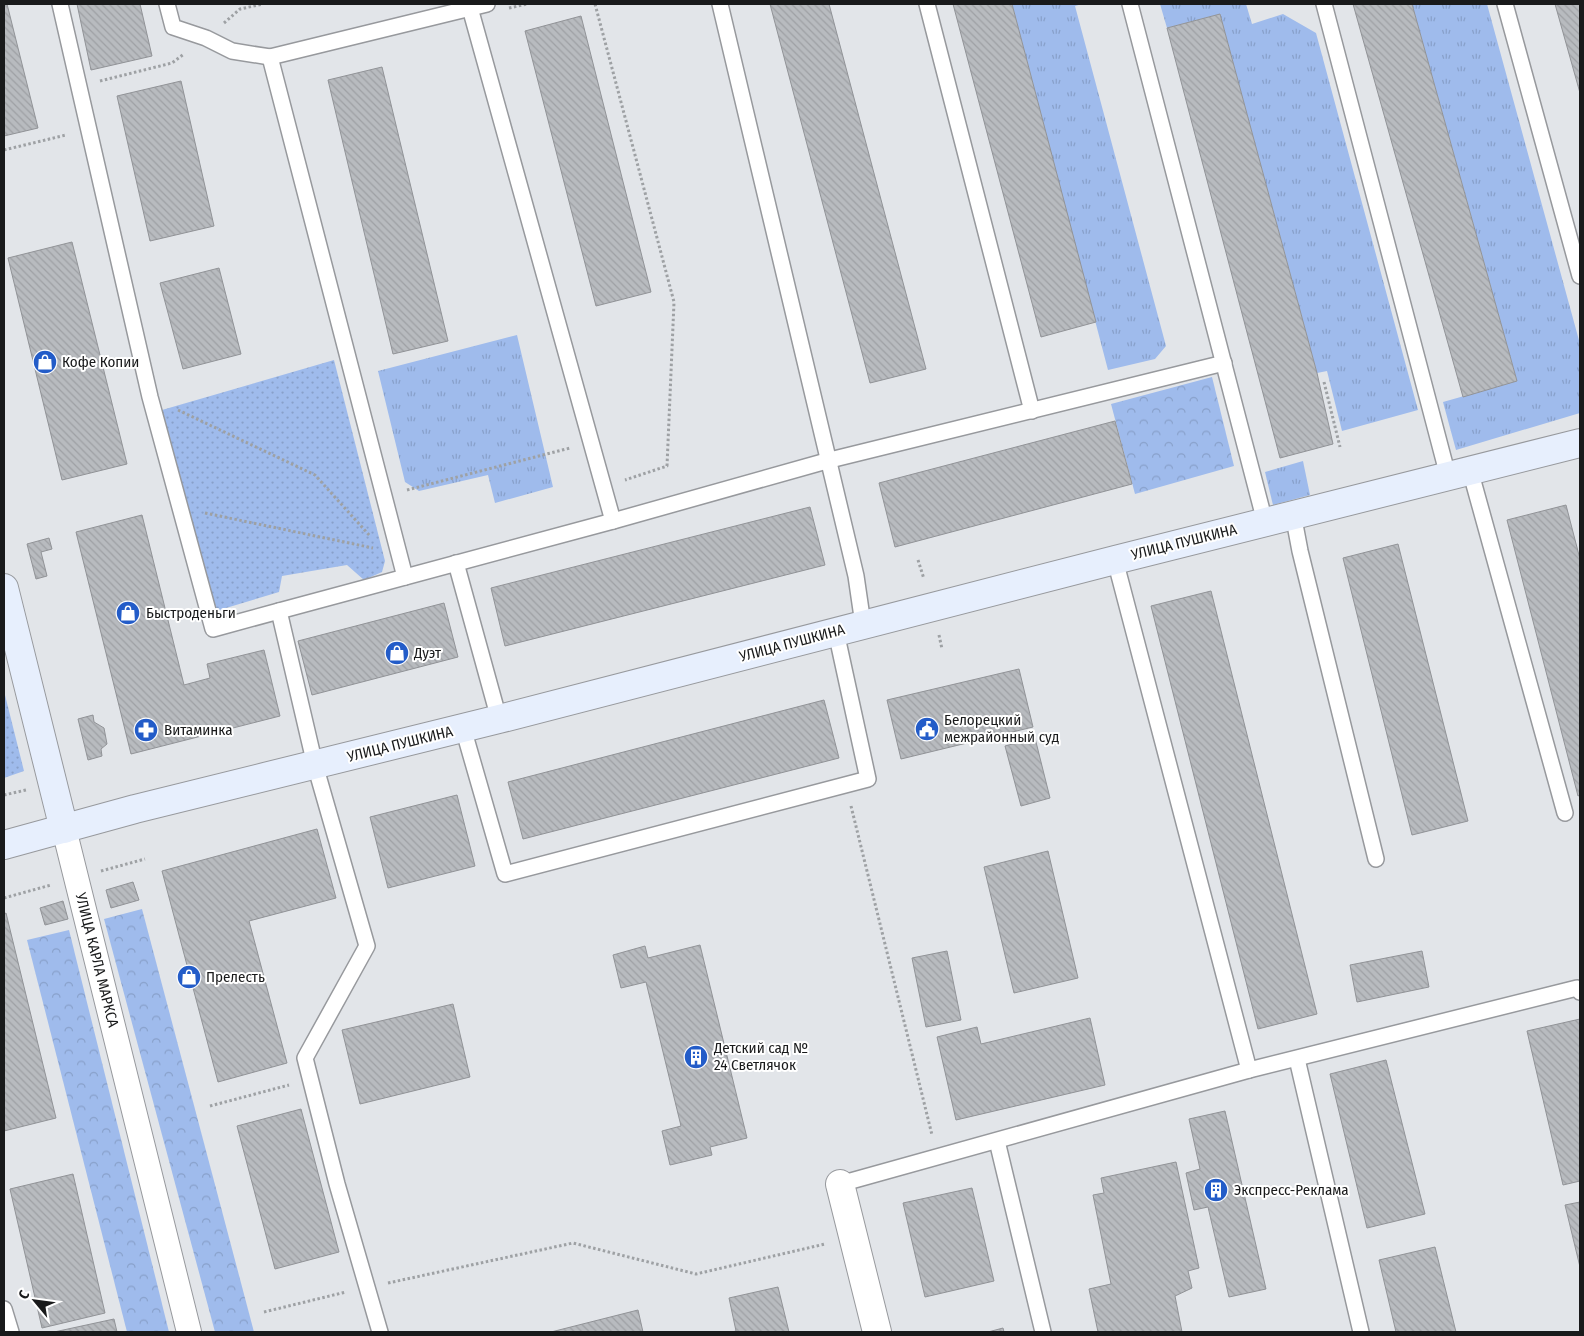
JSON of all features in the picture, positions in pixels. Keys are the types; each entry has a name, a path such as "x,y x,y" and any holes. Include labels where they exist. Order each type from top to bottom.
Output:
{"main road":[{"name":"УЛИЦА ПУШКИНА","path":"4,845 145,806 499,719 1293,514 1580,443"},
{"name":"УЛИЦА КАРЛА МАРКСА","path":"4,588 64,829"}],"street":[{"name":"УЛИЦА КАРЛА МАРКСА","path":"64,829 190,1332"},
{"path":"840,1184 877,1332"}],"lane":[{"path":"60,4 150,397 213,629 405,578 830,460 1224,363"},
{"path":"167,4 173,27 206,38 232,51 270,57 471,13 487,4"},
{"path":"720,4 830,460 856,576 863,624"},
{"path":"927,4 1032,410"},
{"path":"1130,4 1266,522"},
{"path":"1324,4 1459,473 1564,813"},
{"path":"1505,4 1580,276"},
{"path":"471,13 613,521"},
{"path":"270,57 405,578"},
{"path":"1293,514 1300,551 1376,859"},
{"path":"1114,560 1249,1070"},
{"path":"456,563 499,719"},
{"path":"279,611 315,765 367,946 305,1058 337,1184 380,1332"},
{"path":"463,728 504,874 868,779 836,632"},
{"path":"840,1184 1249,1070 1577,988 1580,992"},
{"path":"1297,1059 1361,1332"},
{"path":"998,1141 1043,1332"},
{"path":"4,1309 8,1328"}],"path":[{"path":"471,13 527,4"},
{"path":"595,4 674,302 667,466 604,486"},
{"path":"4,150 90,130"},
{"path":"1324,382 1340,447"},
{"path":"150,397 315,475 370,536"},
{"path":"384,496 591,443"},
{"path":"180,508 373,548"},
{"path":"918,560 924,579"},
{"path":"937,627 942,649"},
{"path":"846,785 938,1157"},
{"path":"4,795 29,789"},
{"path":"4,898 13,896"},
{"path":"210,1106 311,1079"},
{"path":"264,1312 368,1287 573,1243 696,1274 853,1237"}],"green space":[{"path":"1012,4 1082,4 1075,6 1166,346 1155,359 1108,370"},
{"path":"1160,4 1246,4 1252,24 1283,14 1316,33 1418,410 1342,431 1327,371 1317,373 1220,14 1167,28"},
{"path":"1412,4 1487,4 1580,344 1580,413 1456,450 1443,402 1517,381"},
{"path":"517,335 553,487 495,503 488,475 419,491 405,482 378,371"},
{"path":"334,360 385,561 382,572 364,580 347,565 282,576 279,592 216,611 162,410"},
{"path":"1212,377 1234,466 1135,494 1111,404"},
{"path":"1303,461 1310,495 1273,505 1265,472"},
{"path":"4,691 24,771 4,778"},
{"path":"142,909 254,1332 215,1332 104,919"},
{"path":"69,930 169,1332 127,1332 27,940"}],"building":[{"path":"4,4 7,4 38,128 4,136"},
{"path":"77,4 140,4 152,56 91,70"},
{"path":"770,4 829,4 926,369 870,383"},
{"path":"953,4 1012,4 1096,322 1041,337"},
{"path":"1353,4 1412,4 1517,381 1463,397"},
{"path":"1555,4 1580,4 1580,93"},
{"path":"1220,14 1317,373 1333,444 1280,458 1167,28"},
{"path":"581,16 651,292 596,306 525,31"},
{"path":"382,67 448,341 393,354 328,80"},
{"path":"181,81 214,226 150,241 117,96"},
{"path":"72,242 127,464 62,480 8,258"},
{"path":"219,268 241,354 183,369 160,283"},
{"path":"1115,421 1132,484 895,547 879,483"},
{"path":"1566,505 1580,559 1580,795 1578,796 1507,520"},
{"path":"810,507 825,565 505,646 491,588"},
{"path":"142,515 184,685 210,678 207,664 264,650 280,716 131,754 76,532"},
{"path":"49,538 52,549 41,552 47,576 36,579 27,544"},
{"path":"1398,544 1468,821 1412,835 1343,558"},
{"path":"1211,591 1317,1014 1258,1029 1151,606"},
{"path":"444,603 458,657 312,695 298,641"},
{"path":"1019,669 1033,727 901,759 887,700"},
{"path":"824,700 839,758 523,839 508,782"},
{"path":"93,715 94,722 104,728 107,744 101,749 102,756 88,760 78,719"},
{"path":"1035,738 1050,798 1021,806 1005,746"},
{"path":"457,795 475,866 388,888 370,817"},
{"path":"317,829 336,898 249,921 287,1063 218,1082 162,871"},
{"path":"1048,851 1078,978 1014,993 984,867"},
{"path":"133,882 139,900 111,908 106,890"},
{"path":"63,901 68,919 45,925 40,908"},
{"path":"6,913 56,1118 4,1131 4,914"},
{"name":"Детский сад № 24 Светлячок","path":"700,945 747,1138 710,1147 712,1155 670,1165 662,1131 681,1126 646,982 621,988 613,955 645,946 648,958"},
{"path":"947,951 961,1020 926,1027 912,958"},
{"path":"1422,951 1429,987 1357,1002 1350,965"},
{"path":"453,1004 470,1077 360,1104 342,1030"},
{"path":"1090,1018 1105,1085 956,1120 937,1037 977,1027 981,1044"},
{"path":"1580,1019 1580,1181 1563,1185 1527,1031"},
{"path":"1386,1060 1425,1214 1367,1228 1330,1074"},
{"path":"301,1109 339,1252 275,1269 237,1126"},
{"name":"Экспресс-Реклама","path":"1225,1111 1266,1289 1229,1297 1208,1207 1194,1210 1186,1173 1200,1169 1189,1119"},
{"path":"1176,1162 1199,1268 1188,1271 1192,1288 1175,1296 1182,1332 1098,1332 1089,1289 1111,1284 1093,1195 1104,1193 1101,1178"},
{"path":"73,1174 105,1313 42,1328 10,1189"},
{"path":"972,1188 994,1281 925,1297 903,1203"},
{"path":"1580,1202 1580,1267 1565,1205"},
{"path":"1435,1247 1456,1332 1396,1332 1379,1260"},
{"path":"778,1287 789,1332 732,1332 736,1331 729,1298"},
{"path":"638,1310 643,1332 551,1332"},
{"path":"114,1319 117,1332 54,1332"},
{"path":"1003,1328 1004,1332 988,1332"}],"place":[{"name":"Кофе Копии","path":"45,362"},
{"name":"Быстроденьги","path":"128,613"},
{"name":"Дуэт","path":"397,653"},
{"name":"Белорецкий межрайонный суд","path":"927,729"},
{"name":"Витаминка","path":"146,730"},
{"name":"Прелесть","path":"189,977"},
{"name":"Детский сад № 24 Светлячок","path":"696,1057"},
{"name":"Экспресс-Реклама","path":"1216,1190"}]}
